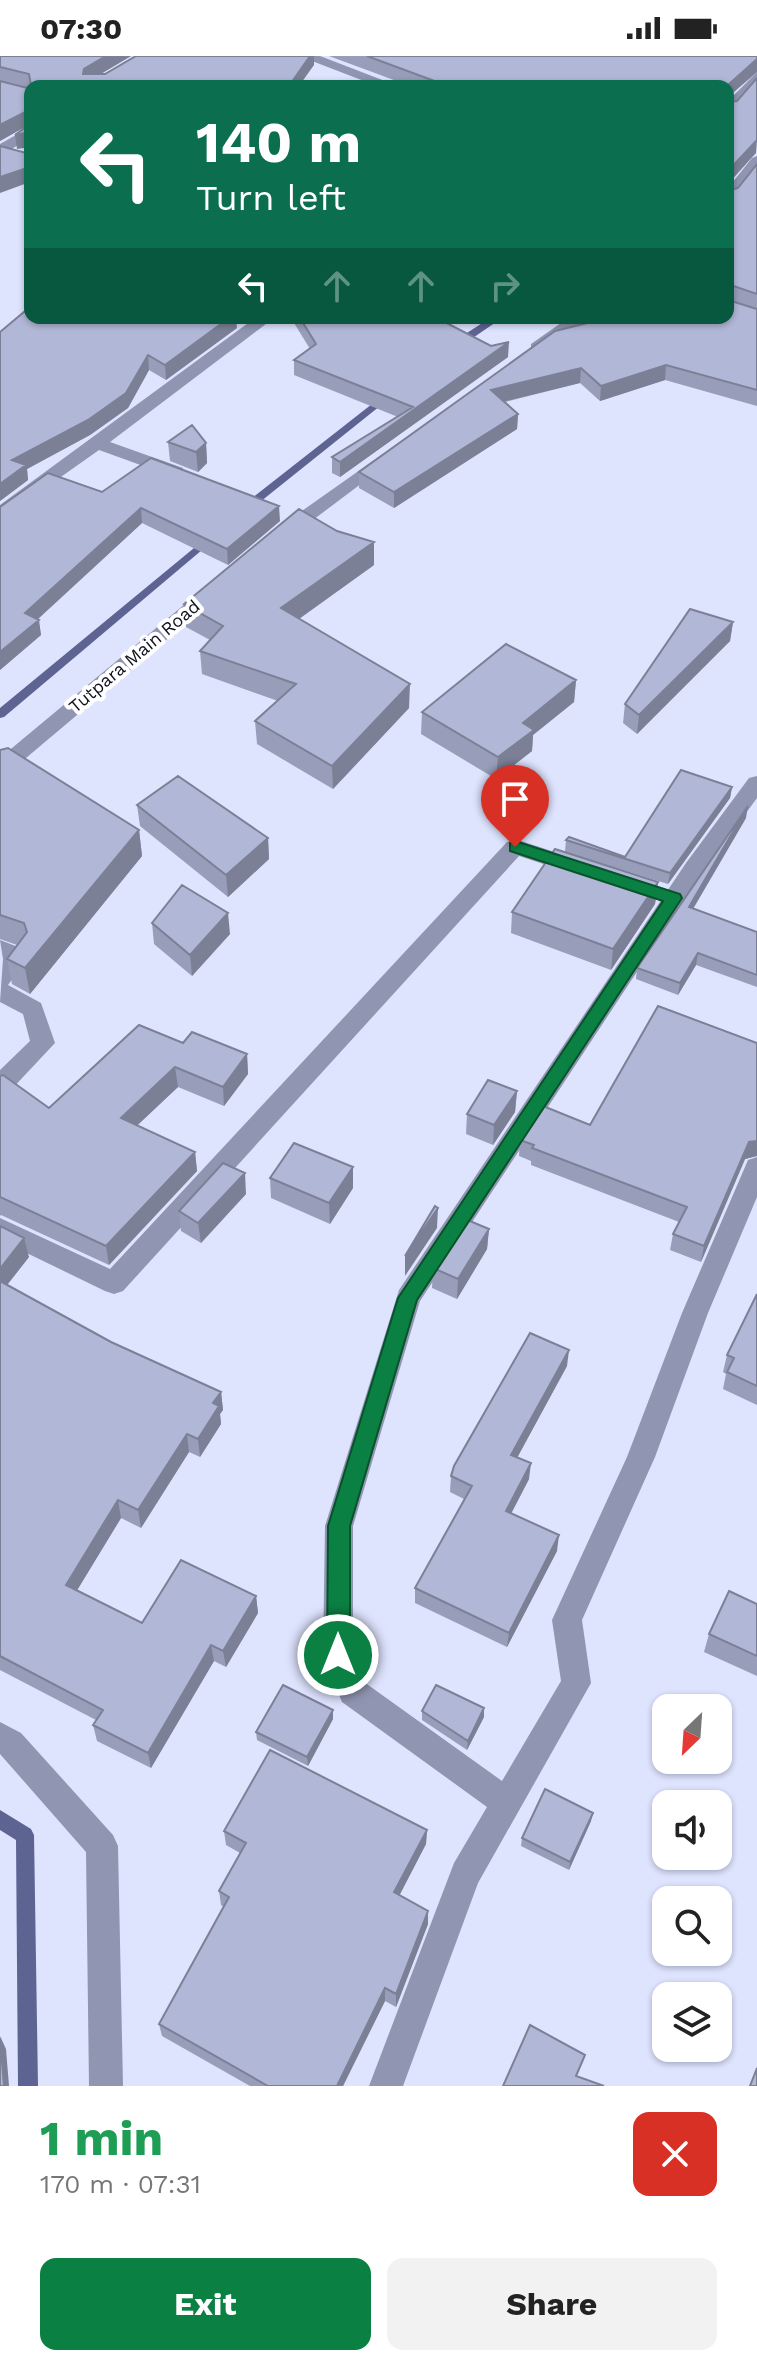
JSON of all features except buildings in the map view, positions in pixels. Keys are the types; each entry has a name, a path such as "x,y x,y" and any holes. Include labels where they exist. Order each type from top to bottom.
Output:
{"street":[{"path":"306,56 374,80"},
{"path":"734,103 757,76"},
{"path":"0,151 24,135"},
{"path":"734,190 757,161"},
{"path":"0,514 258,324"},
{"path":"517,362 571,324"},
{"path":"97,443 197,480"},
{"path":"265,548 299,519 403,444"},
{"path":"279,511 299,519"},
{"name":"Tutpara Main Road","path":"0,769 230,577"},
{"path":"507,1803 353,1692 338,1655 339,1526 408,1298 674,898 757,783"},
{"path":"0,1228 114,1283 515,847 602,875"},
{"path":"645,889 674,898"},
{"path":"0,948 18,956 0,979"},
{"path":"0,991 33,1009 43,1043 0,1085"},
{"path":"386,2086 465,1874 576,1683 567,1620 641,1457 695,1313 757,1167"},
{"path":"3,1746 102,1846 106,2086"}],"waterway":[{"path":"457,344 488,324"},
{"path":"246,508 386,396"},
{"path":"0,714 211,537"},
{"path":"0,1819 25,1835 28,2086"}],"route":[{"path":"338,1655 339,1526 408,1298 674,898 515,847"}]}
